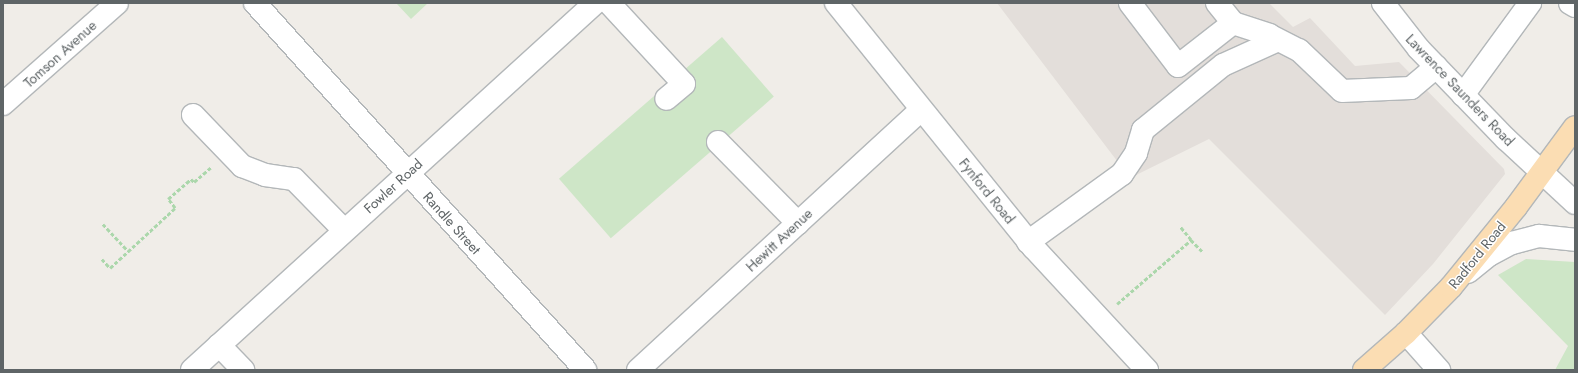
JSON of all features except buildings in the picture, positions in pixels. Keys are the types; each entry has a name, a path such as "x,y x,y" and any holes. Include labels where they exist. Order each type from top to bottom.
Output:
{"main road":[{"name":"Radford Road","path":"1364,370 1406,333 1451,287 1542,173 1575,127"}],"street":[{"name":"Tomson Avenue","path":"3,104 117,3"},
{"name":"Randle Street","path":"255,3 407,174 586,370"},
{"name":"Fowler Road","path":"192,370 594,3"},
{"path":"609,3 684,84 666,100"},
{"name":"Fynford Road","path":"836,3 1028,242 1098,320 1148,370"},
{"path":"1130,3 1178,66 1233,23"},
{"path":"1217,3 1233,23 1278,40 1299,50 1342,91 1411,88 1436,67"},
{"name":"Lawrence Saunders Road","path":"1383,3 1419,50 1575,204"},
{"path":"1463,95 1530,3"},
{"path":"1570,3 1575,6"},
{"path":"1028,242 1122,174 1136,153 1143,130 1224,65 1278,40"},
{"name":"Hewitt Avenue","path":"638,370 921,110"},
{"path":"193,115 242,166 265,176 294,180 308,191 344,230"},
{"path":"718,142 798,223"},
{"path":"1451,287 1477,263 1512,243 1539,236 1575,240"},
{"path":"1406,333 1439,370"},
{"path":"219,344 243,370"}],"path":[{"path":"102,259 110,268 175,208 168,199 190,179 194,182"},
{"path":"103,224 128,251"},
{"path":"1180,226 1203,252"},
{"path":"1098,320 1191,240"}],"shaded area":[{"path":"997,3 1269,3 1293,27 1310,18 1355,66 1399,62 1504,169 1505,174 1433,264 1385,315 1209,139 1130,178"}],"green space":[{"path":"396,3 428,3 411,19"},
{"path":"722,37 774,97 611,238 559,179"},
{"path":"1526,259 1575,262 1575,370 1555,370 1568,346 1498,275"}]}
